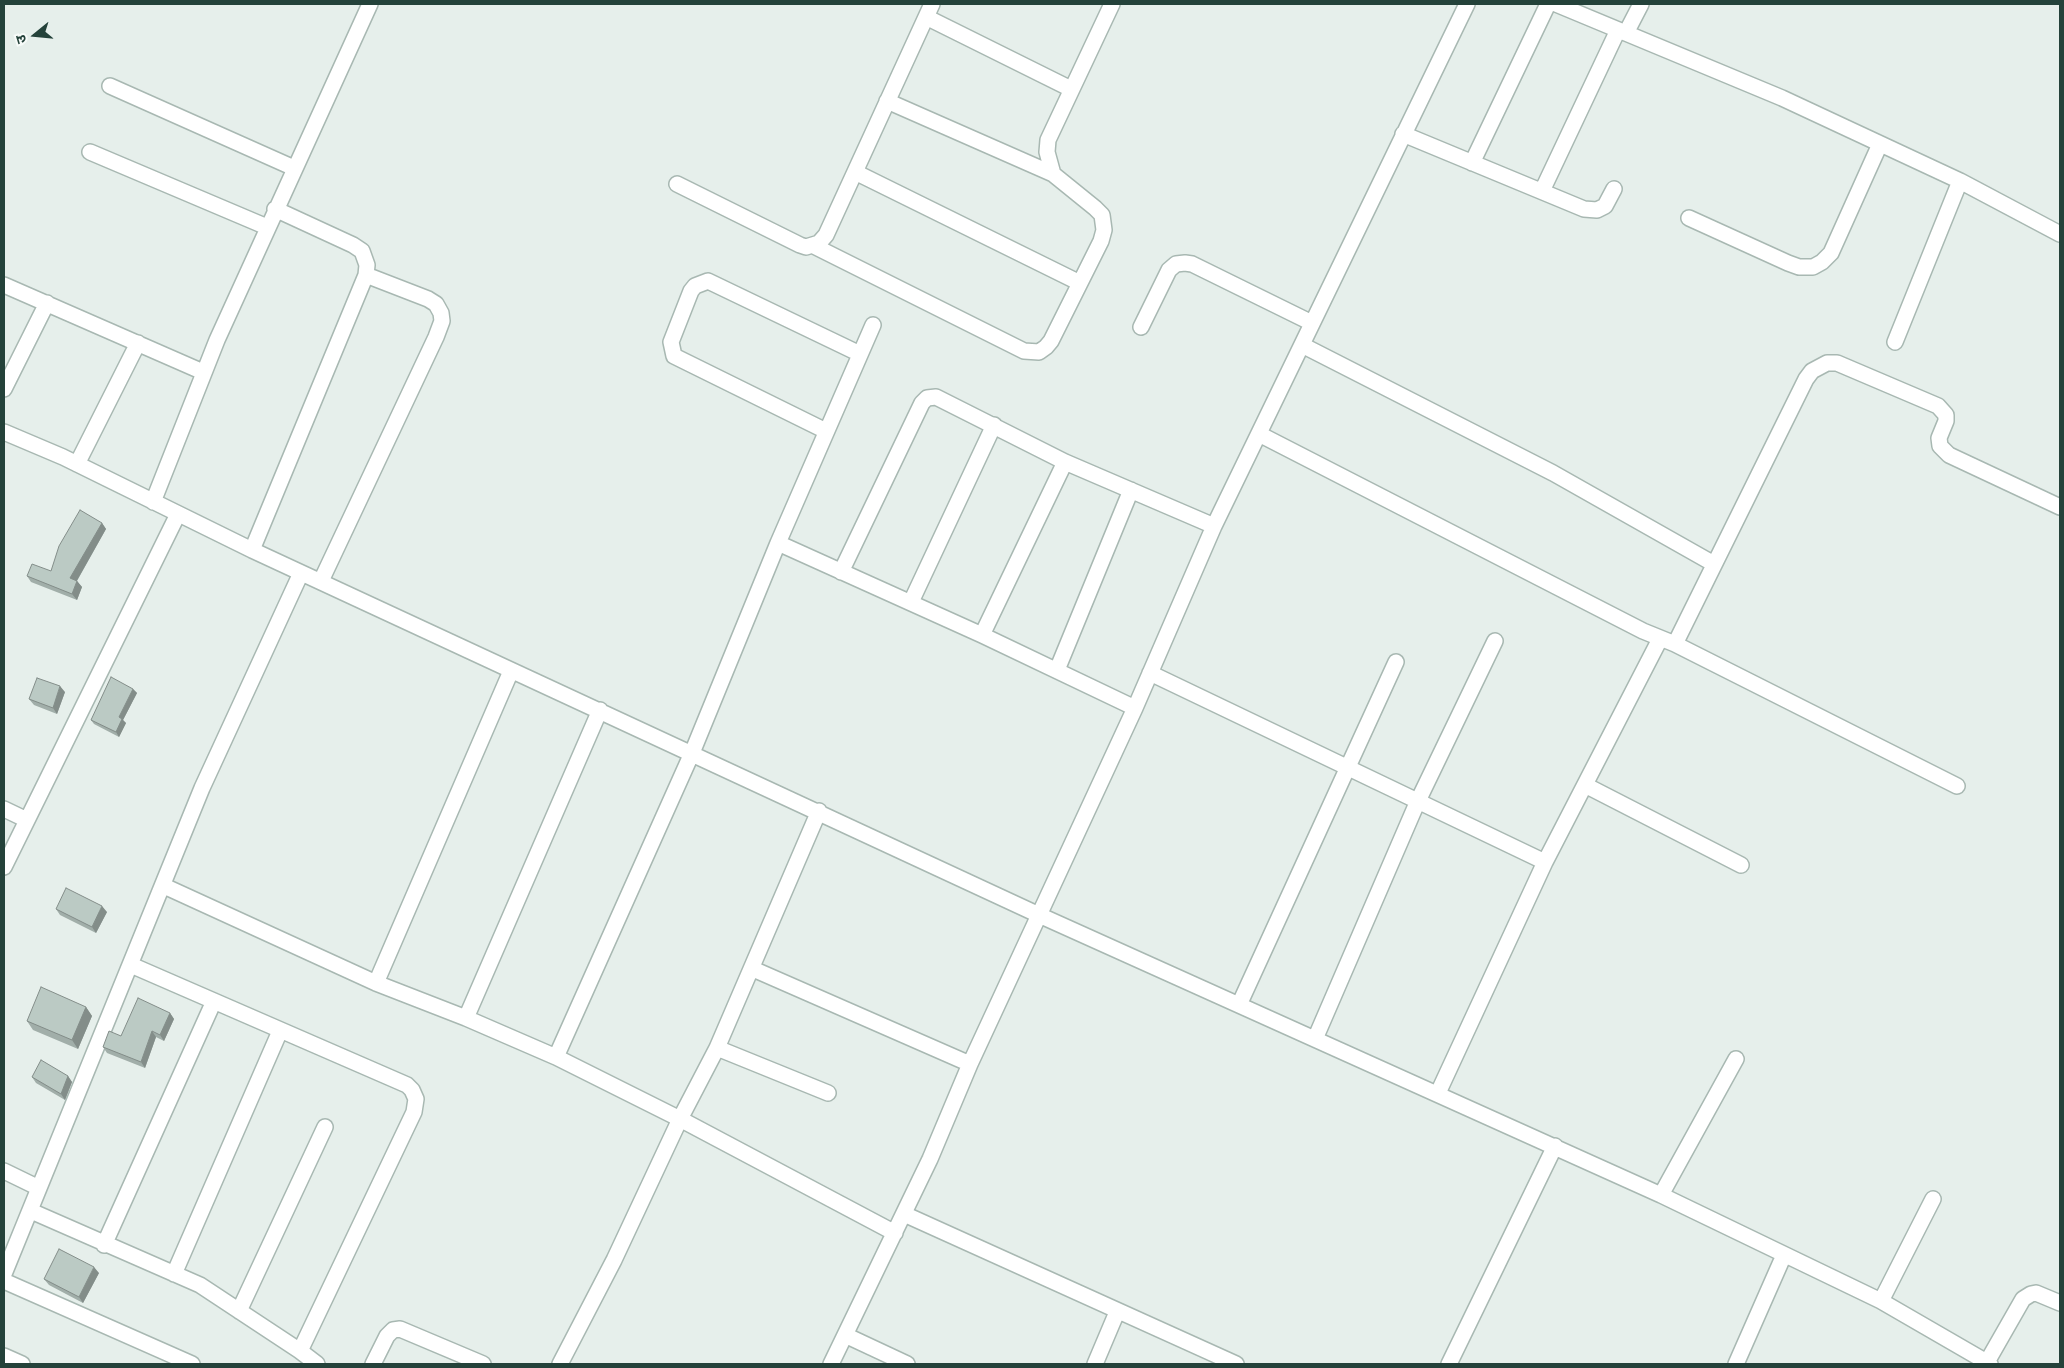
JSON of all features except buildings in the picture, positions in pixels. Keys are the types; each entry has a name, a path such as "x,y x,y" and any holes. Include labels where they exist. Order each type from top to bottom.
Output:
{"street":[{"path":"153,502 203,372 275,209 370,4"},
{"path":"831,1364 904,1214 970,1064 1136,708 1214,526 1467,4"},
{"path":"1472,163 1548,4"},
{"path":"1556,4 1782,98 1960,181 2060,234"},
{"path":"1542,191 1622,31 1641,4"},
{"path":"1053,174 1047,152 1048,140 1109,5"},
{"path":"814,246 826,235 929,10 1072,89"},
{"path":"110,86 294,168"},
{"path":"677,184 800,245 806,247 814,246 1024,351 1039,352 1051,341 1101,241 1104,222 1096,208 1053,174 887,101"},
{"path":"1403,134 1591,211 1605,206 1614,189"},
{"path":"1689,218 1788,263 1799,267 1813,267 1831,253 1880,144"},
{"path":"90,152 267,227"},
{"path":"855,172 1080,283"},
{"path":"1895,342 1960,181"},
{"path":"252,550 366,274 366,258 362,250 275,209"},
{"path":"1141,327 1169,270 1176,264 1185,263 1192,264 1312,323"},
{"path":"321,581 436,337 442,320 441,313 436,304 428,299 366,274"},
{"path":"826,431 674,356 672,342 691,292 695,286 708,281 860,354"},
{"path":"4,285 203,372"},
{"path":"4,389 47,303"},
{"path":"556,1056 692,753 778,543 873,325"},
{"path":"77,464 138,343"},
{"path":"1302,345 1553,473 1714,564"},
{"path":"1675,644 1806,379 1812,371 1827,363 1837,364 1938,406 1946,415 1946,421 1939,438 1940,446 1949,455 2060,507"},
{"path":"841,572 922,403 927,398 941,398 1065,462 1214,526"},
{"path":"911,602 994,425"},
{"path":"4,432 77,464 301,573 819,811 1039,915 1661,1195 1881,1301 1988,1363 2023,1299 2036,1293 2060,1303"},
{"path":"1259,434 1660,639 1675,644 1957,786"},
{"path":"982,635 1065,462"},
{"path":"1057,670 1131,490"},
{"path":"4,867 178,514"},
{"path":"778,543 911,602 1136,708"},
{"path":"4,1274 8,1257 31,1211 202,788 301,573"},
{"path":"1438,1093 1545,862 1660,639"},
{"path":"1315,1039 1417,803 1496,641"},
{"path":"1239,1005 1346,766 1396,662"},
{"path":"376,983 512,670"},
{"path":"1150,673 1346,766 1417,803 1545,862"},
{"path":"466,1018 600,710"},
{"path":"1584,785 1741,865"},
{"path":"4,809 27,820"},
{"path":"560,1364 614,1260 680,1119 717,1048 753,969 819,811"},
{"path":"164,886 376,983 556,1056 680,1119 895,1233"},
{"path":"131,965 407,1084 416,1099 414,1112 300,1351"},
{"path":"753,969 970,1064"},
{"path":"104,1245 214,1001"},
{"path":"174,1274 280,1030"},
{"path":"717,1048 828,1093"},
{"path":"1661,1195 1736,1060"},
{"path":"239,1310 325,1128"},
{"path":"1449,1364 1555,1146"},
{"path":"4,1171 39,1188"},
{"path":"1881,1301 1933,1199"},
{"path":"31,1211 104,1245 200,1285 317,1364"},
{"path":"904,1214 1117,1312 1236,1364"},
{"path":"1736,1364 1784,1255"},
{"path":"4,1281 192,1364"},
{"path":"1095,1364 1117,1312"},
{"path":"373,1364 388,1336 393,1330 400,1329 482,1364"},
{"path":"845,1335 908,1364"},
{"path":"4,1356 22,1364"}]}
